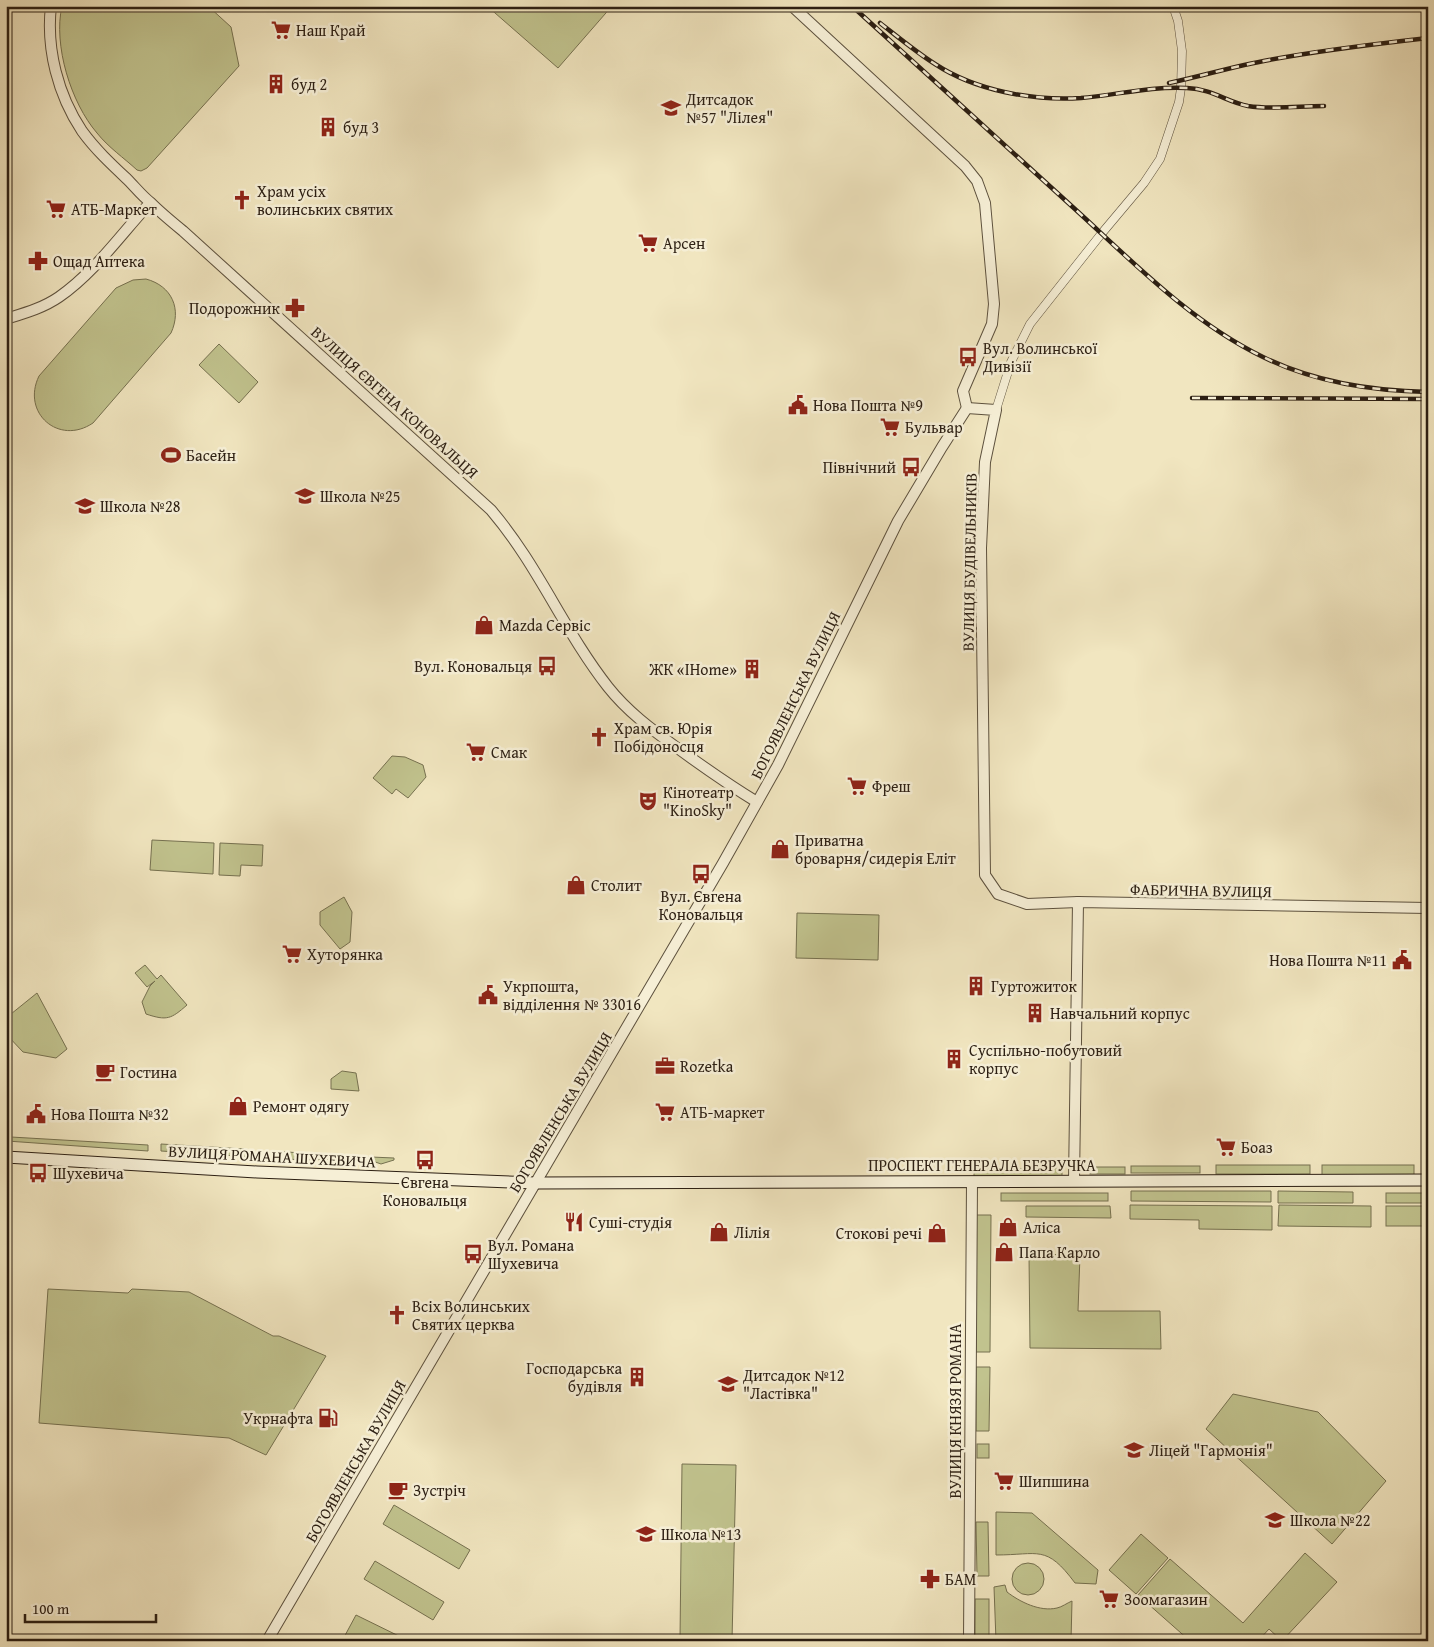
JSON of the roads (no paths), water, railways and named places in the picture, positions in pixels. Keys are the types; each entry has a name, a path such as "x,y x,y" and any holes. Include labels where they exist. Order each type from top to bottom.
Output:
{"main road":[{"name":"ВУЛИЦЯ РОМАНА ШУХЕВИЧА","path":"6,1157 257,1172 536,1183"},
{"name":"ПРОСПЕКТ ГЕНЕРАЛА БЕЗРУЧКА","path":"536,1183 1428,1180"}],"street":[{"name":"ВУЛИЦЯ ЄВГЕНА КОНОВАЛЬЦЯ","path":"51,6 50,31 58,79 68,104 82,130 105,159 150,203 491,510 521,548 589,660 608,687 630,710 648,726 711,772 757,802"},
{"path":"792,6 965,166 977,181 985,203 994,304 992,324 963,390 967,408 996,410"},
{"name":"ВУЛИЦЯ БУДІВЕЛЬНИКІВ","path":"985,875 981,548 985,462 996,410 1011,362 1030,324 1065,278 1144,183 1160,159 1179,102 1181,88 1181,43 1178,20 1173,6"},
{"path":"6,319 34,310 59,297 108,251 150,203"},
{"name":"БОГОЯВЛЕНСЬКА ВУЛИЦЯ","path":"267,1641 614,1051 757,802 898,521 967,408"},
{"name":"ФАБРИЧНА ВУЛИЦЯ","path":"985,875 998,894 1027,904 1078,902 1428,908"},
{"path":"1074,1181 1078,902"},
{"name":"ВУЛИЦЯ КНЯЗЯ РОМАНА","path":"969,1641 972,1182"}],"railway":[{"path":"852,6 1142,271 1187,309 1212,327 1263,357 1302,373 1343,384 1385,390 1428,392"},
{"path":"880,23 935,64 951,73 987,87 1025,96 1063,99 1094,97 1160,88 1187,88 1212,93 1248,106 1277,108 1324,106"},
{"path":"1169,83 1289,56 1428,38"},
{"path":"1192,398 1428,399"}],"place":[{"name":"Наш Край","path":"281,30"},
{"name":"буд 2","path":"276,84"},
{"name":"Дитсадок №57 \"Лілея\"","path":"671,108"},
{"name":"буд 3","path":"328,127"},
{"name":"Храм усіх волинських святих","path":"242,200"},
{"name":"АТБ-Маркет","path":"56,209"},
{"name":"Арсен","path":"648,243"},
{"name":"Ощад Аптека","path":"38,261"},
{"name":"Подорожник","path":"295,308"},
{"name":"Вул. Волинської Дивізії","path":"968,357"},
{"name":"Нова Пошта №9","path":"798,405"},
{"name":"Бульвар","path":"890,427"},
{"name":"Басейн","path":"171,455"},
{"name":"Північний","path":"911,467"},
{"name":"Школа №25","path":"305,496"},
{"name":"Школа №28","path":"85,506"},
{"name":"Mazda Сервіс","path":"484,625"},
{"name":"Вул. Коновальця","path":"547,666"},
{"name":"ЖК «IHome»","path":"752,669"},
{"name":"Храм св. Юрія Побідоносця","path":"599,737"},
{"name":"Смак","path":"476,752"},
{"name":"Фреш","path":"857,786"},
{"name":"Кінотеатр \"KinoSky\"","path":"648,801"},
{"name":"Приватна броварня/сидерія Еліт","path":"780,849"},
{"name":"Вул. Євгена Коновальця","path":"701,874"},
{"name":"Столит","path":"576,885"},
{"name":"Хуторянка","path":"292,954"},
{"name":"Нова Пошта №11","path":"1402,960"},
{"name":"Гуртожиток","path":"976,986"},
{"name":"Укрпошта, відділення № 33016","path":"488,995"},
{"name":"Навчальний корпус","path":"1035,1013"},
{"name":"Суспільно-побутовий корпус","path":"954,1059"},
{"name":"Rozetka","path":"665,1066"},
{"name":"Гостина","path":"105,1072"},
{"name":"Ремонт одягу","path":"238,1106"},
{"name":"АТБ-маркет","path":"665,1112"},
{"name":"Нова Пошта №32","path":"36,1114"},
{"name":"Боаз","path":"1226,1147"},
{"name":"Євгена Коновальця","path":"425,1160"},
{"name":"Шухевича","path":"38,1173"},
{"name":"Суші-студія","path":"574,1222"},
{"name":"Аліса","path":"1008,1227"},
{"name":"Лілія","path":"719,1232"},
{"name":"Стокові речі","path":"937,1233"},
{"name":"Папа Карло","path":"1004,1252"},
{"name":"Вул. Романа Шухевича","path":"473,1254"},
{"name":"Всіх Волинських Святих церква","path":"397,1315"},
{"name":"Господарська будівля","path":"637,1377"},
{"name":"Дитсадок №12 \"Ластівка\"","path":"728,1384"},
{"name":"Укрнафта","path":"328,1418"},
{"name":"Ліцей \"Гармонія\"","path":"1134,1450"},
{"name":"Шипшина","path":"1004,1481"},
{"name":"Зустріч","path":"398,1490"},
{"name":"Школа №22","path":"1275,1520"},
{"name":"Школа №13","path":"646,1534"},
{"name":"БАМ","path":"930,1579"},
{"name":"Зоомагазин","path":"1109,1599"}]}
